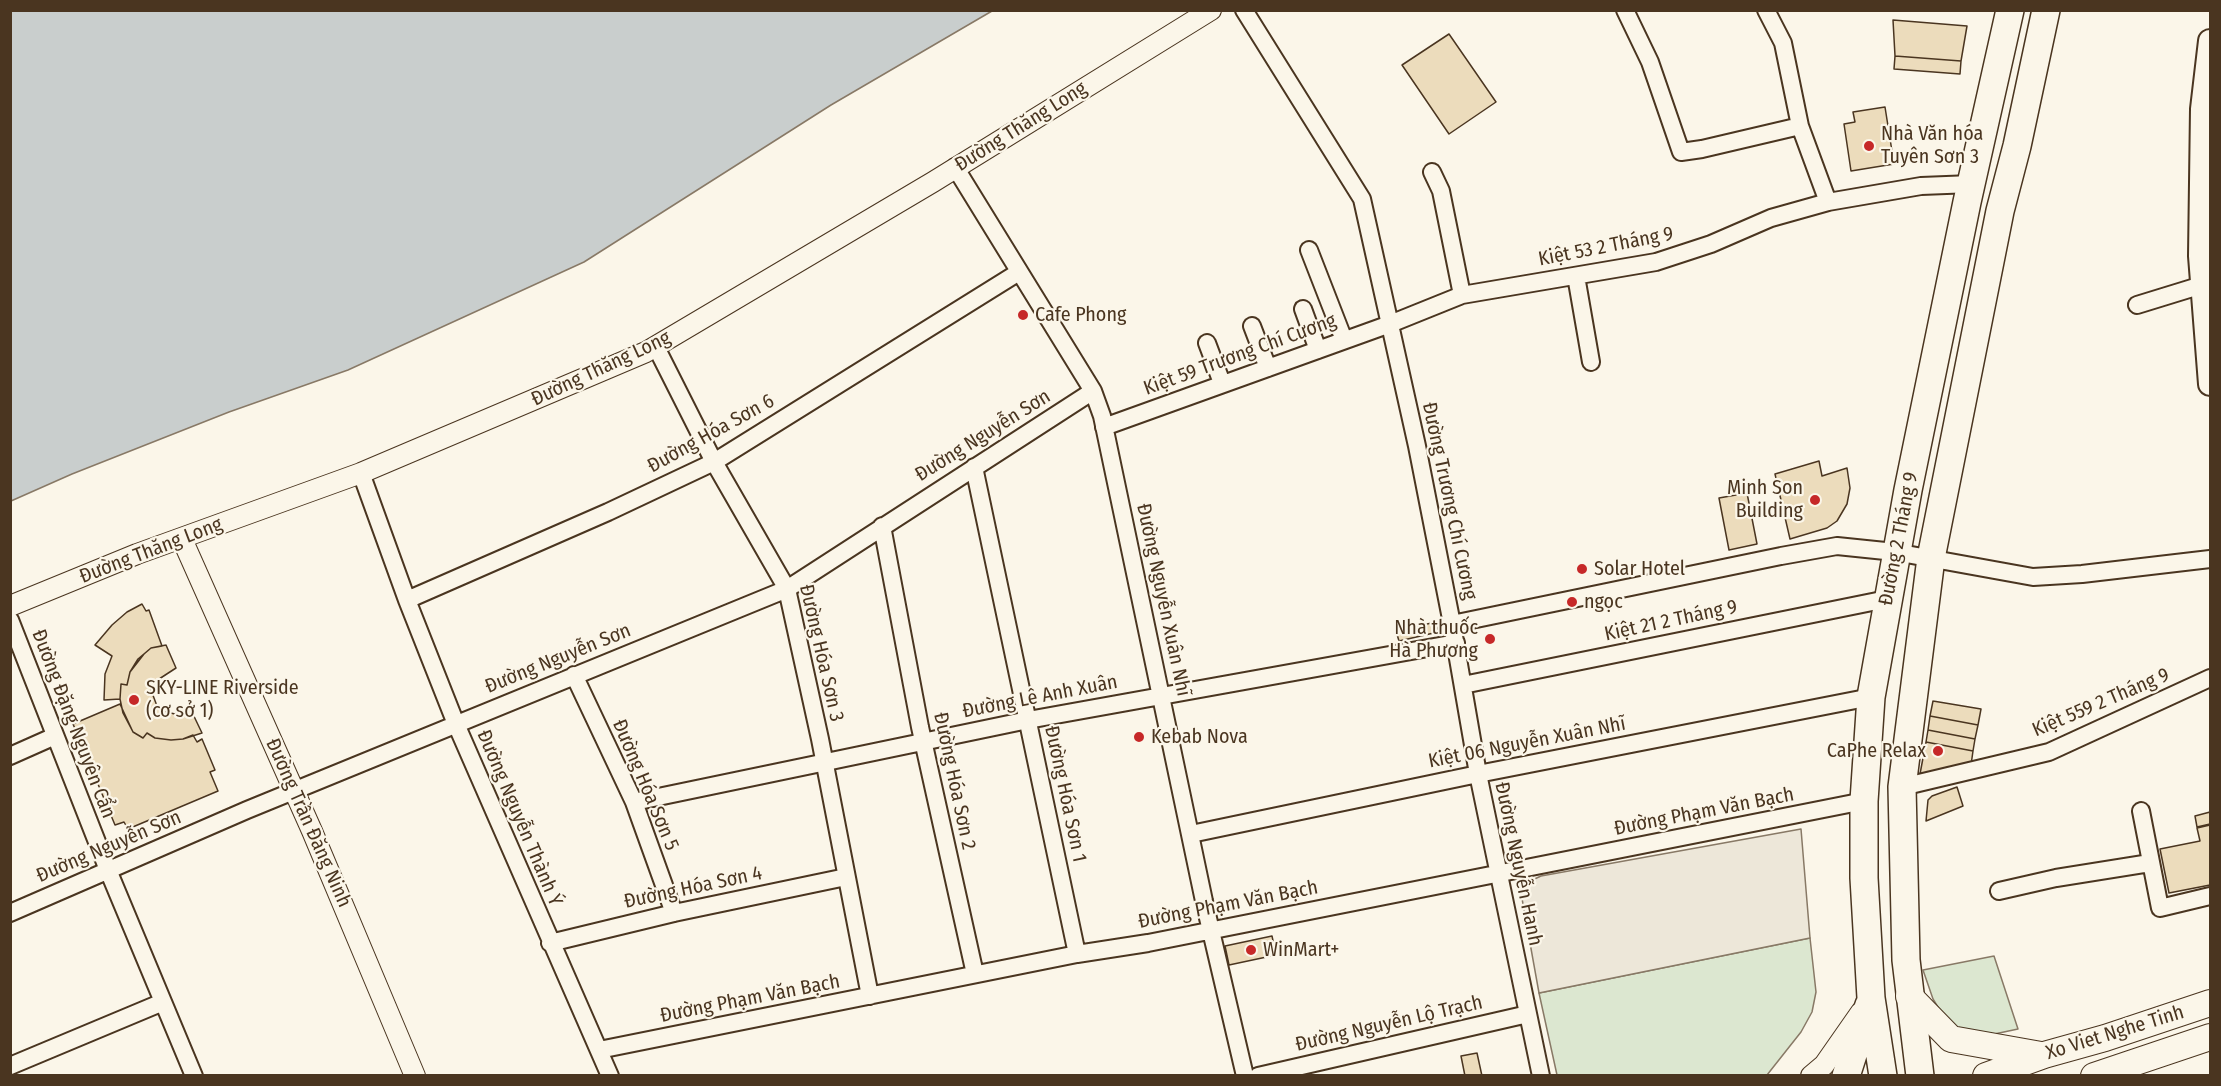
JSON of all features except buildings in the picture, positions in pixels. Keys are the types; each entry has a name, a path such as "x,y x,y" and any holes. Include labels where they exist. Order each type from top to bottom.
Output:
{"highway":[{"name":"Đường 2 Tháng 9","path":"1883,1076 1871,998 1864,878 1864,801 1871,697 1895,552 2010,10"},
{"name":"Đường 2 Tháng 9","path":"1920,1076 1906,960 1902,787 1931,558 2000,211 2017,146 2046,10"},
{"path":"1846,1076 1871,998"}],"main road":[{"path":"2211,41 2207,101 2205,255 2202,285 2211,384"},
{"path":"1909,996 1951,1039 2044,1055"},
{"name":"Xo Viet Nghe Tinh","path":"1986,1076 2044,1055 2105,1038 2211,1003"},
{"name":"Xo Viet Nghe Tinh","path":"2096,1075 2211,1037"}],"street":[{"name":"Đường Thăng Long","path":"10,606 137,554 361,473 656,347 955,168 1211,10"},
{"name":"Đường Trương Chí Cương","path":"1244,10 1362,199 1452,624 1837,546 1895,552 2033,577 2082,574 2211,559"},
{"path":"1625,10 1650,62 1680,150 1684,153 1800,126"},
{"path":"1766,10 1783,43 1800,126 1828,202"},
{"name":"Đường Nguyễn Xuân Nhĩ","path":"955,168 1093,391 1104,427 1211,930 1245,1076"},
{"path":"1432,172 1441,191 1462,295"},
{"name":"Kiệt 53 2 Tháng 9","path":"1390,324 1462,295 1656,262 1711,244 1771,218 1828,202 1921,186 1972,184"},
{"path":"1308,249 1344,340"},
{"name":"Đường Hóa Sơn 6","path":"407,600 608,512 714,462 1019,272"},
{"path":"1576,276 1592,362"},
{"path":"2137,305 2202,285"},
{"path":"1303,309 1318,350"},
{"name":"Kiệt 59 Trương Chí Cương","path":"1104,427 1390,324"},
{"path":"1252,326 1268,368"},
{"path":"1207,343 1222,383"},
{"name":"Đường Hóa Sơn 3","path":"656,347 714,462 787,589 870,996"},
{"name":"Đường Nguyễn Sơn","path":"10,913 295,791 787,589 1093,391"},
{"name":"Đường Hóa Sơn 1","path":"974,467 1077,954"},
{"name":"Đường Nguyễn Thành Ý","path":"361,473 407,600 456,724 609,1076"},
{"name":"Đường Hóa Sơn 2","path":"882,526 924,742 975,974"},
{"name":"Đường Trần Đăng Ninh","path":"182,539 295,791 415,1076"},
{"name":"Kiệt 21 2 Tháng 9","path":"1463,685 1887,599"},
{"name":"Đường Đặng Nguyên Cẩn","path":"10,620 108,870 194,1076"},
{"name":"Đường Nguyễn Hanh","path":"1452,624 1478,774 1541,1076"},
{"name":"Đường Lê Anh Xuân","path":"634,802 1028,720 1455,643"},
{"name":"Đường Hóa Sơn 5","path":"574,675 634,802 674,913"},
{"name":"Kiệt 559 2 Tháng 9","path":"1902,787 2049,752 2211,678"},
{"name":"Kiệt 06 Nguyễn Xuân Nhĩ","path":"1191,834 1478,774 1871,697"},
{"path":"10,756 55,736"},
{"name":"Đường Phạm Văn Bạch","path":"599,1050 975,974 1499,874 1864,801"},
{"path":"2141,811 2160,908 2211,896"},
{"path":"1999,891 2056,878 2150,863"},
{"name":"Đường Hóa Sơn 4","path":"550,943 674,913 846,877"},
{"path":"1811,1076 1824,1065 1871,998"},
{"path":"10,1066 163,1002"},
{"name":"Đường Nguyễn Lộ Trạch","path":"1258,1076 1528,1014"}],"green space":[{"path":"1810,938 1816,992 1812,1012 1801,1032 1767,1075 1557,1075 1539,993"},
{"path":"1994,956 2018,1029 1985,1036 1961,1032 1944,1017 1933,999 1923,970"}],"shaded area":[{"path":"11,10 992,11 831,105 584,262 348,370 229,412 72,474 11,501"},
{"path":"1801,829 1810,938 1539,993 1521,893 1526,883 1541,876"}],"place":[{"name":"Nhà Văn hóa Tuyên Sơn 3","path":"1869,146"},
{"name":"Cafe Phong","path":"1023,315"},
{"name":"Minh Son Building","path":"1815,500"},
{"name":"Solar Hotel","path":"1582,569"},
{"name":"ngọc","path":"1572,602"},
{"name":"Nhà thuốc Hà Phương","path":"1490,639"},
{"name":"SKY-LINE Riverside (cơ sở 1)","path":"134,700"},
{"name":"Kebab Nova","path":"1139,737"},
{"name":"CaPhe Relax","path":"1938,751"},
{"name":"WinMart+","path":"1251,950"}]}
